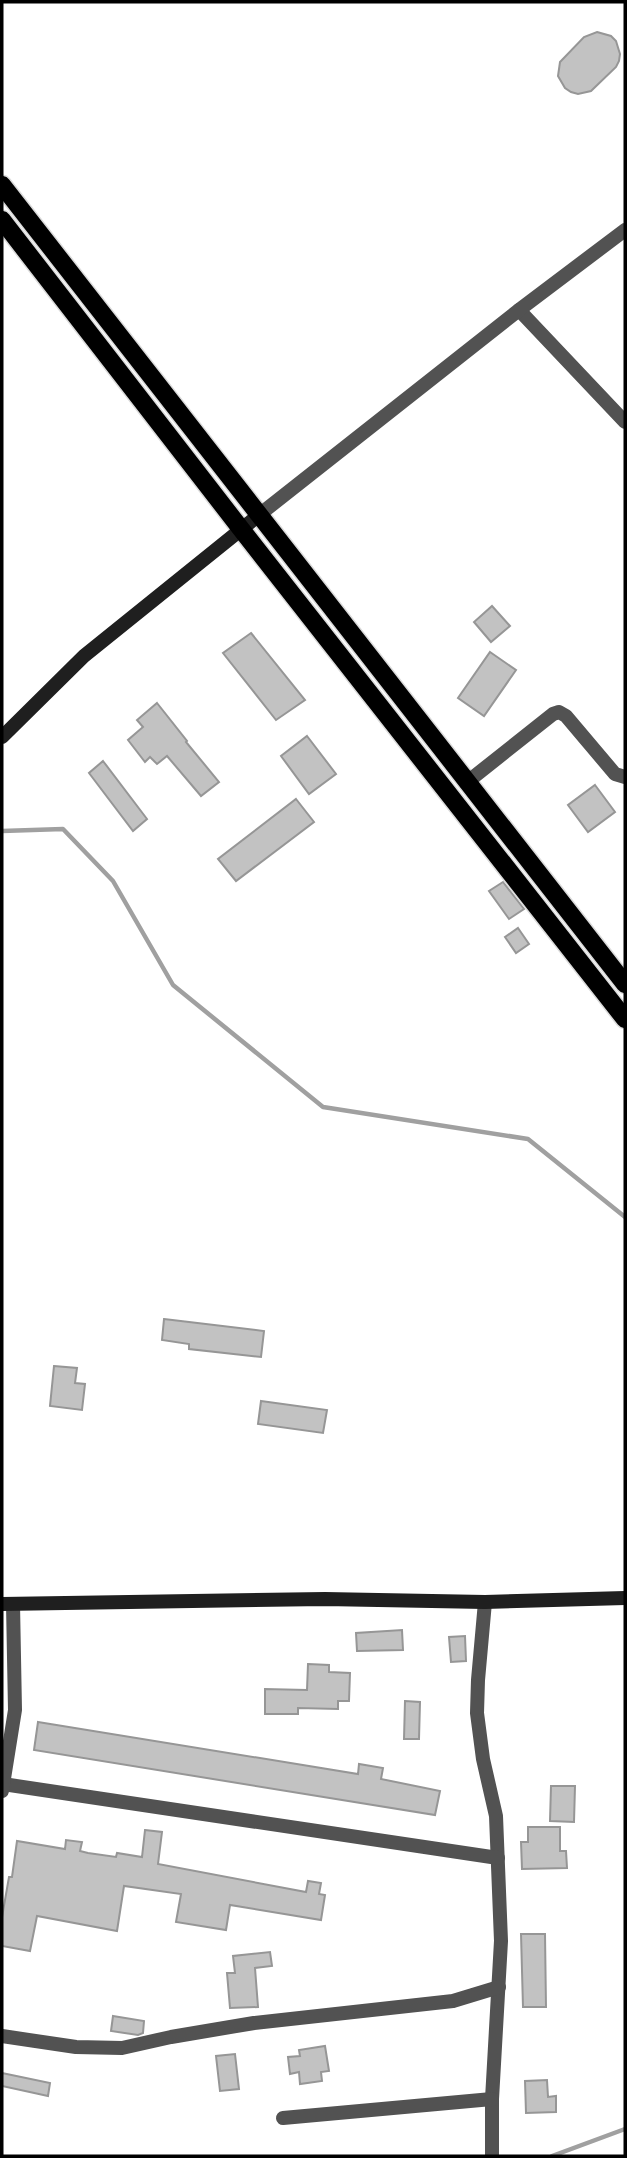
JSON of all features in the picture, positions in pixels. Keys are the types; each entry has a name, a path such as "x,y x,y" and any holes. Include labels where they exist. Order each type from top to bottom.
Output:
{"main road":[{"path":"2,185 625,984"},
{"path":"2,220 625,1019"}],"street":[{"path":"2,737 84,656 519,310 625,230"},
{"path":"519,310 625,422"},
{"path":"466,783 559,712 566,716 615,774 625,777"},
{"path":"498,1858 2,1788 15,1710 7,1604 325,1599 485,1602 625,1598"},
{"path":"485,1602 477,1713 483,1759 496,1816 501,1941 492,2099 492,2156"},
{"path":"2,2035 76,2047 122,2048 171,2036 254,2023 453,2001 499,1987"},
{"path":"283,2118 492,2099"}],"building":[{"path":"597,32 611,36 616,41 619,61 591,91 578,94 571,92 565,88 558,76 560,62 584,37"},
{"path":"492,606 510,626 491,642 474,622"},
{"path":"251,633 305,700 276,720 223,653"},
{"path":"490,652 516,670 484,716 458,698"},
{"path":"157,703 219,782 201,796 167,756 157,764 150,757 145,762 128,740 143,727 137,720"},
{"path":"307,736 336,774 309,794 281,756"},
{"path":"103,761 147,819 133,831 89,773"},
{"path":"595,785 615,812 588,832 568,805"},
{"path":"296,799 314,822 236,881 218,859"},
{"path":"503,882 524,909 509,919 489,891"},
{"path":"518,928 529,944 516,953 505,937"},
{"path":"164,1319 264,1331 261,1357 189,1349 189,1344 162,1340"},
{"path":"54,1366 77,1368 75,1383 85,1384 82,1410 50,1406"},
{"path":"261,1401 327,1410 323,1433 258,1424"},
{"path":"402,1630 403,1650 357,1651 356,1633"},
{"path":"465,1636 466,1661 451,1662 449,1637"},
{"path":"308,1664 329,1665 329,1672 350,1673 349,1701 338,1701 338,1709 298,1708 298,1714 265,1714 265,1689 307,1690"},
{"path":"405,1701 420,1702 419,1739 404,1739"},
{"path":"38,1722 358,1774 359,1764 383,1768 381,1779 440,1791 435,1815 34,1750"},
{"path":"551,1786 575,1786 574,1822 550,1821"},
{"path":"528,1827 560,1827 560,1851 566,1851 567,1868 522,1869 521,1842 528,1842"},
{"path":"145,1830 162,1832 158,1864 306,1892 308,1881 321,1883 319,1894 325,1895 321,1920 230,1905 226,1930 176,1922 181,1894 124,1886 117,1931 37,1916 30,1951 2,1946 2,1917 17,1841 65,1849 66,1840 82,1842 80,1851 88,1853 116,1857 117,1853 142,1857"},
{"path":"521,1934 545,1934 546,2007 523,2007"},
{"path":"270,1952 272,1966 255,1968 258,2007 230,2008 227,1973 235,1973 233,1956"},
{"path":"113,2016 144,2021 143,2033 138,2035 111,2031"},
{"path":"325,2046 329,2071 321,2072 322,2081 300,2084 299,2072 290,2074 288,2057 300,2056 299,2050"},
{"path":"235,2054 239,2089 220,2091 216,2056"},
{"path":"2,2073 50,2083 48,2096 2,2086"},
{"path":"547,2080 548,2097 556,2096 556,2112 526,2113 525,2081"}],"waterway":[{"path":"2,831 63,829 113,881 173,985 323,1107 528,1139 625,1217"},
{"path":"552,2156 625,2129"}]}
